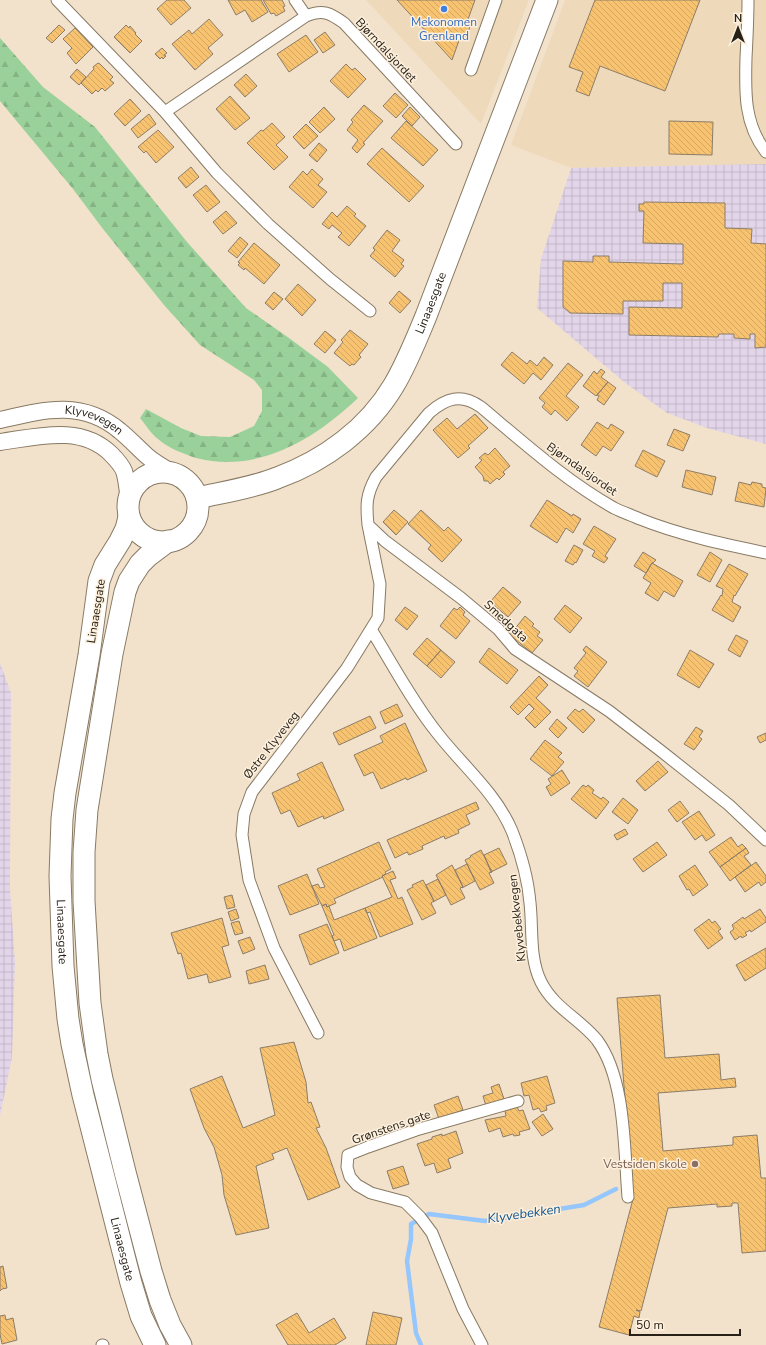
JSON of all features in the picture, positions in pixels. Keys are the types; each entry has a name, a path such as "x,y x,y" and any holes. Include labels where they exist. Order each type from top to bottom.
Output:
{"highway":[{"name":"Linaaesgate","path":"129,508 134,526 140,534 149,539 158,541 178,539 186,534 197,517 197,498 277,478 314,461 337,446 359,428 380,406 408,358 426,316 547,0"},
{"name":"Linaaesgate","path":"155,1345 142,1316 131,1283 77,1069 63,966 60,857 64,806 90,650 99,581 105,565 126,529 133,488 141,479 150,474 162,471 173,473"},
{"path":"173,473 181,476 188,482 194,489 197,498"},
{"name":"Linaaesgate","path":"168,541 140,564 129,581 125,592 108,676 87,810 84,852 84,902 90,1002 98,1060 151,1271 170,1325 181,1345"}],"main road":[{"name":"Klyvevegen","path":"0,420 50,410 68,409 90,414 108,421 135,443 146,456 173,473"},
{"name":"Klyvevegen","path":"0,442 49,435 82,437 94,441 112,454 123,470 129,508"}],"street":[{"path":"57,0 165,112 218,173 268,224 330,279 370,311"},
{"path":"295,0 306,16"},
{"path":"471,70 496,0"},
{"path":"748,0 745,83 747,109 754,134 766,152"},
{"name":"Bjørndalsjordet","path":"165,112 306,16 315,12 323,12 332,15 344,23 456,144"},
{"name":"Bjørndalsjordet","path":"368,525 366,510 367,499 370,488 376,477 429,413 438,406 452,400 466,399 477,404 547,462 582,488 616,509 666,528 713,542 766,553"},
{"name":"Østre Klyveveg","path":"318,1033 274,948 249,880 242,835 244,814 252,792 347,668 372,631 378,618 380,584 368,525"},
{"name":"Smedgata","path":"368,525 386,541 461,598 498,629 515,649 608,711 656,746 729,805 766,840"},
{"name":"Klyvebekkvegen","path":"372,631 436,733 480,782 499,806 512,830 527,878 535,967 539,977 550,997 596,1039 606,1054 613,1073 620,1102 628,1197"},
{"name":"Grønstens gate","path":"482,1345 464,1309 432,1233 420,1217 405,1202 371,1193 357,1185 350,1177 347,1167 348,1155 368,1146 416,1130 518,1101"}],"shaded area":[{"path":"366,0 529,0 481,124"},
{"path":"565,0 766,0 766,164 571,168 511,145"},
{"path":"766,164 766,444 707,428 667,413 624,382 537,308 541,259 571,168"},
{"path":"0,663 11,693 10,889 15,962 12,1057 0,1116"}],"green space":[{"path":"0,38 43,87 95,127 187,242 246,308 328,367 358,398 323,427 304,439 263,457 241,461 219,462 196,458 171,448 153,435 140,418 146,409 181,428 201,436 230,437 254,426 262,411 262,390 254,380 200,345 164,305 73,189 0,101"}],"building":[{"path":"167,0 184,0 191,8 171,25 157,9"},
{"path":"228,0 261,0 268,12 252,22 245,10 236,15"},
{"path":"263,0 282,0 285,6 283,7 285,11 276,16 274,13 271,14"},
{"path":"397,0 475,0 467,22 471,24 466,37 461,35 452,60"},
{"path":"595,0 700,0 665,91 600,66 589,96 576,91 583,72 569,67"},
{"path":"209,19 223,35 208,48 213,54 195,70 172,44 189,30 192,34"},
{"path":"59,25 65,30 52,43 46,38"},
{"path":"126,25 129,28 130,26 142,41 130,53 114,37"},
{"path":"75,28 93,47 76,64 67,53 72,48 63,39"},
{"path":"325,32 335,45 323,53 314,40"},
{"path":"306,35 318,52 289,72 277,54"},
{"path":"162,48 167,53 164,55 166,56 163,59 162,57 160,59 155,54"},
{"path":"98,63 113,77 110,80 114,83 105,91 102,88 98,92 96,90 92,94 81,83 94,69 93,67"},
{"path":"346,64 352,70 355,68 366,79 348,98 330,81"},
{"path":"77,69 86,77 79,85 70,77"},
{"path":"246,74 257,86 245,97 234,85"},
{"path":"395,93 408,105 396,118 383,106"},
{"path":"230,96 250,118 235,130 216,109"},
{"path":"130,99 141,111 125,126 114,114"},
{"path":"364,105 383,121 363,143 365,144 357,153 352,148 358,140 347,130 353,122 351,120"},
{"path":"324,107 335,119 320,133 309,122"},
{"path":"410,107 420,117 412,126 402,116"},
{"path":"149,114 156,124 138,138 131,129"},
{"path":"406,121 438,150 423,166 391,138"},
{"path":"669,121 713,122 712,155 669,154"},
{"path":"272,123 285,137 276,145 288,157 274,170 247,143 261,130 263,131"},
{"path":"306,124 318,136 304,149 293,137"},
{"path":"158,130 174,147 156,163 146,151 144,153 138,147"},
{"path":"319,143 327,150 317,162 309,155"},
{"path":"382,148 424,186 409,202 367,164"},
{"path":"191,167 199,177 186,188 178,178"},
{"path":"312,169 323,179 318,185 327,192 313,208 289,187 303,171 307,175"},
{"path":"206,185 220,202 207,212 193,195"},
{"path":"644,202 725,203 725,228 752,229 751,243 766,244 766,347 755,348 755,334 750,334 750,339 734,338 734,334 719,334 718,337 629,335 629,307 682,308 682,283 663,283 663,301 623,301 623,314 570,313 563,307 563,261 593,262 593,256 609,256 609,262 683,264 683,244 643,243 644,211 639,211 639,204 644,204"},
{"path":"347,206 356,214 354,216 366,226 349,246 338,237 342,233 332,225 329,229 322,224 332,212 337,217"},
{"path":"226,211 237,223 223,234 213,222"},
{"path":"387,230 400,240 392,251 404,260 401,264 404,266 395,277 370,256 375,250 373,248"},
{"path":"240,237 248,244 237,258 228,251"},
{"path":"254,243 280,265 264,284 245,268 244,270 238,265 240,263 238,262"},
{"path":"298,284 316,300 302,316 285,299"},
{"path":"399,291 411,301 400,313 389,303"},
{"path":"274,292 283,299 273,310 265,303"},
{"path":"350,330 368,344 359,355 361,357 354,365 352,364 350,366 334,353 343,342 341,340"},
{"path":"325,331 336,340 325,353 314,344"},
{"path":"512,352 527,364 530,360 537,366 544,357 553,365 541,380 533,373 524,384 501,365"},
{"path":"568,363 583,375 566,396 579,407 567,421 555,410 551,415 542,407 545,403 539,398"},
{"path":"601,369 605,372 601,377 608,382 596,396 583,386 594,371 597,374"},
{"path":"608,382 616,388 604,405 597,400 599,396 597,395"},
{"path":"475,414 488,428 468,446 470,448 458,458 433,430 447,418 457,429"},
{"path":"597,422 608,429 611,424 624,432 611,451 603,446 596,456 581,445"},
{"path":"674,429 690,435 683,451 667,445"},
{"path":"495,448 510,466 503,472 505,474 499,480 497,478 490,484 488,481 484,481 483,476 475,467 482,460 479,458 485,453 488,455"},
{"path":"643,450 665,461 657,477 635,466"},
{"path":"686,470 716,477 712,495 682,487"},
{"path":"739,482 751,485 752,482 762,484 762,487 766,488 764,507 735,501"},
{"path":"547,500 572,516 573,514 581,519 573,533 566,528 557,543 530,526"},
{"path":"394,510 408,522 396,535 383,522"},
{"path":"421,510 444,531 448,527 462,540 442,562 428,549 431,545 408,524"},
{"path":"594,526 616,539 605,556 608,558 604,563 592,556 595,551 583,544"},
{"path":"574,545 583,550 576,563 575,562 573,565 565,561"},
{"path":"643,552 656,560 652,563 646,573 634,566"},
{"path":"710,552 722,560 710,582 697,575"},
{"path":"652,563 683,581 674,597 664,591 658,601 645,593 651,583 643,578"},
{"path":"729,564 748,574 735,596 734,595 732,602 741,607 733,622 712,610 721,595 722,596 723,589 716,586"},
{"path":"503,587 521,602 508,617 490,602"},
{"path":"565,605 582,618 570,633 554,619"},
{"path":"405,607 418,616 407,630 395,620"},
{"path":"460,607 465,612 463,615 470,621 456,639 440,626 454,608 457,610"},
{"path":"525,616 534,624 532,626 540,632 537,636 543,640 532,653 510,635"},
{"path":"736,635 748,641 740,657 728,650"},
{"path":"427,638 441,650 427,666 413,654"},
{"path":"586,646 607,662 588,687 574,676 578,671 574,668 586,653 583,650"},
{"path":"489,648 518,670 507,684 479,662"},
{"path":"441,650 455,662 441,678 427,666"},
{"path":"690,650 714,664 699,688 677,675"},
{"path":"539,676 548,685 536,698 551,712 535,728 525,718 534,709 529,704 518,715 510,707"},
{"path":"397,704 403,716 385,724 380,712"},
{"path":"575,709 579,712 583,709 595,720 583,733 567,718"},
{"path":"370,716 376,728 339,745 333,733"},
{"path":"557,719 567,728 558,738 549,729"},
{"path":"405,723 427,771 381,789 373,772 364,776 354,755 383,742 380,736"},
{"path":"696,727 703,731 699,737 702,739 694,750 684,744"},
{"path":"766,733 766,740 760,743 757,737"},
{"path":"545,740 562,753 558,757 564,762 552,776 530,759"},
{"path":"658,761 668,772 645,791 636,781"},
{"path":"322,762 344,810 324,819 323,816 298,827 290,810 281,814 272,793 300,780 297,774"},
{"path":"562,770 570,783 551,796 546,787 551,784 548,779"},
{"path":"583,785 586,787 588,785 594,790 592,793 601,799 603,797 609,802 596,819 571,799"},
{"path":"623,798 638,810 628,824 612,812"},
{"path":"680,801 689,813 677,822 668,810"},
{"path":"476,802 479,809 466,815 470,824 458,830 459,833 445,839 444,836 422,846 423,849 409,855 407,852 395,858 387,840"},
{"path":"699,811 715,835 706,841 702,835 695,840 682,822"},
{"path":"625,829 628,834 617,840 614,835"},
{"path":"731,837 738,847 742,844 746,848 720,867 709,852"},
{"path":"379,842 391,869 385,872 386,874 382,876 383,877 334,899 336,903 327,907 326,904 322,906 312,886 318,884 320,888 325,887 317,869"},
{"path":"657,842 667,855 643,872 633,859"},
{"path":"499,848 507,864 491,872 484,855"},
{"path":"746,848 749,853 744,856 751,865 730,881 720,867"},
{"path":"481,850 492,872 489,873 494,883 480,890 465,860"},
{"path":"756,862 766,876 766,882 761,886 759,882 745,892 735,877"},
{"path":"467,864 475,881 462,888 463,887 455,870"},
{"path":"452,865 463,887 460,888 465,898 451,905 436,875"},
{"path":"695,865 708,885 693,896 689,889 687,890 679,876"},
{"path":"393,871 396,878 390,880 398,899 402,897 413,924 380,937 370,912 367,913 365,908 392,897 382,876"},
{"path":"307,874 319,904 290,915 278,886"},
{"path":"438,879 446,895 433,902 434,901 426,885"},
{"path":"423,880 434,901 431,903 436,913 422,920 407,890 413,887 412,885"},
{"path":"232,895 235,907 227,909 224,897"},
{"path":"326,904 327,907 329,906 334,920 365,908 377,938 344,951 340,939 334,941 332,936 334,935 322,906"},
{"path":"236,909 239,918 231,921 228,912"},
{"path":"760,909 766,918 766,922 751,932 750,930 745,933 747,935 742,938 741,936 735,940 730,932 734,929 732,925 743,917 744,919"},
{"path":"222,918 229,945 222,947 231,977 209,983 207,974 188,979 181,953 178,954 171,933"},
{"path":"709,919 712,923 715,921 721,929 718,931 723,938 708,949 694,930"},
{"path":"239,921 243,933 235,935 231,923"},
{"path":"327,924 339,953 310,965 299,935"},
{"path":"250,937 255,949 243,954 238,941"},
{"path":"766,948 766,968 745,981 736,965"},
{"path":"265,965 269,979 249,984 246,971"},
{"name":"Vestsiden skole","path":"660,995 665,1058 719,1054 721,1080 735,1078 736,1087 658,1093 663,1151 733,1145 733,1137 757,1135 761,1178 766,1178 766,1251 742,1253 738,1203 732,1203 732,1206 717,1207 717,1204 668,1208 641,1311 636,1310 640,1312 639,1318 634,1316 629,1335 599,1327 633,1199 617,998"},
{"path":"294,1042 306,1082 308,1103 311,1102 320,1127 316,1128 326,1148 340,1187 308,1200 287,1148 272,1154 274,1159 256,1166 269,1228 236,1235 224,1195 222,1175 214,1147 204,1128 190,1089 222,1076 243,1128 275,1115 260,1048"},
{"path":"547,1076 555,1103 546,1106 547,1110 541,1112 539,1108 533,1110 529,1095 524,1096 521,1083"},
{"path":"499,1084 504,1099 486,1106 483,1096 493,1093 491,1087"},
{"path":"458,1096 463,1110 439,1119 434,1105"},
{"path":"517,1107 519,1111 523,1110 530,1129 519,1132 520,1135 514,1136 513,1134 503,1137 500,1128 489,1132 485,1120 506,1116 505,1111"},
{"path":"543,1114 553,1129 542,1136 532,1122"},
{"path":"456,1131 463,1153 448,1159 451,1168 437,1173 434,1163 425,1166 417,1144 432,1139 432,1137 442,1134 442,1136"},
{"path":"403,1166 409,1184 393,1189 387,1171"},
{"path":"3,1266 7,1288 0,1291 0,1267"},
{"path":"373,1312 402,1318 396,1345 366,1345"},
{"path":"297,1313 309,1333 334,1318 346,1338 335,1345 288,1345 276,1325"},
{"path":"5,1315 6,1320 13,1318 17,1340 2,1344 0,1334 0,1316"}],"waterway":[{"name":"Klyvebekken","path":"421,1345 416,1333 407,1261 411,1239 411,1224 429,1214 485,1221 584,1205 616,1189"}],"place":[{"name":"Mekonomen Grenland","path":"444,9"},
{"name":"Vestsiden skole","path":"695,1164"}]}
